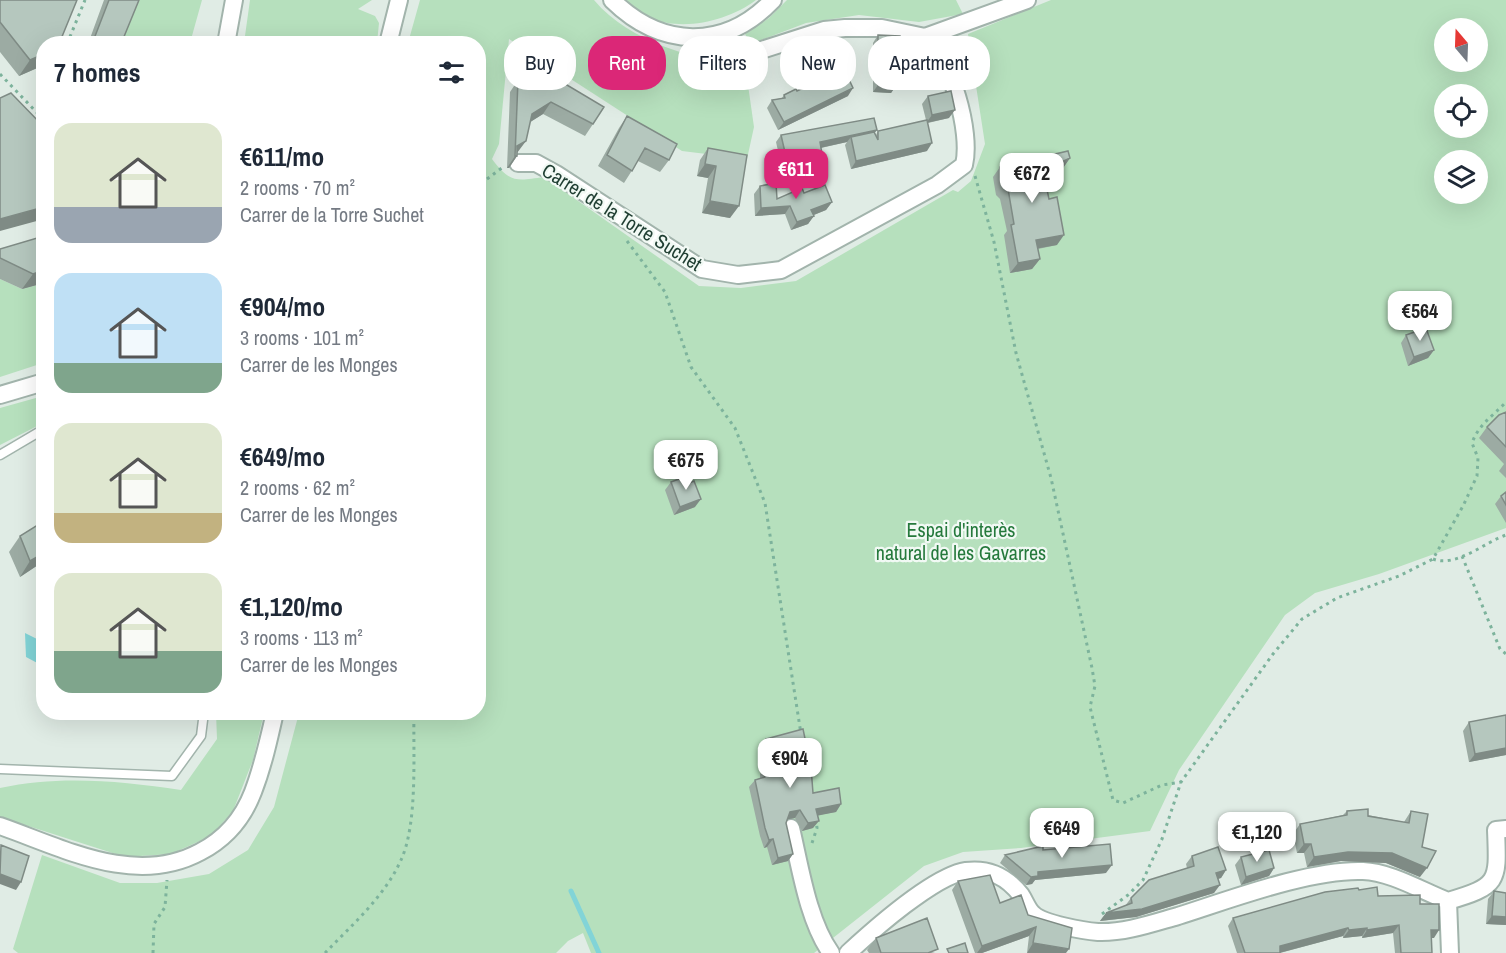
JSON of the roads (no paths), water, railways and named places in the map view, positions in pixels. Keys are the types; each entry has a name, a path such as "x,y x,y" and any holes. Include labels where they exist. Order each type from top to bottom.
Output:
{"street":[{"path":"227,36 234,0"},
{"path":"390,36 399,0"},
{"path":"612,0 628,16 649,28 678,37"},
{"path":"709,36 735,28 757,17 773,0"},
{"path":"928,36 1027,0"},
{"path":"768,48 824,30 845,28 882,28 920,36"},
{"name":"Carrer de la Torre Suchet","path":"519,162 536,163 555,174 702,269 738,275 764,274 781,270 830,244 937,185 964,165 966,144 953,90"},
{"path":"0,395 36,384"},
{"path":"0,826 115,864 140,867 168,866 211,846 228,833 242,815 256,782 273,720"},
{"path":"790,828 821,940 831,953"},
{"path":"848,953 932,887 951,875 967,871 985,870 1011,883 1033,915 1043,920 1099,932 1150,924 1277,885 1331,874 1363,871 1384,876 1448,901 1493,882 1497,871 1496,830 1506,829"},
{"path":"1485,887 1506,893"},
{"path":"1448,901 1450,953"}],"lane":[{"path":"0,455 36,434"},
{"path":"0,769 172,776 201,736 203,720"}],"water":[{"path":"25,633 36,638 36,662 26,657"}],"waterway":[{"path":"571,891 599,953"}],"park label":[{"name":"Espai d'interès natural de les Gavarres","path":"961,542"}]}
